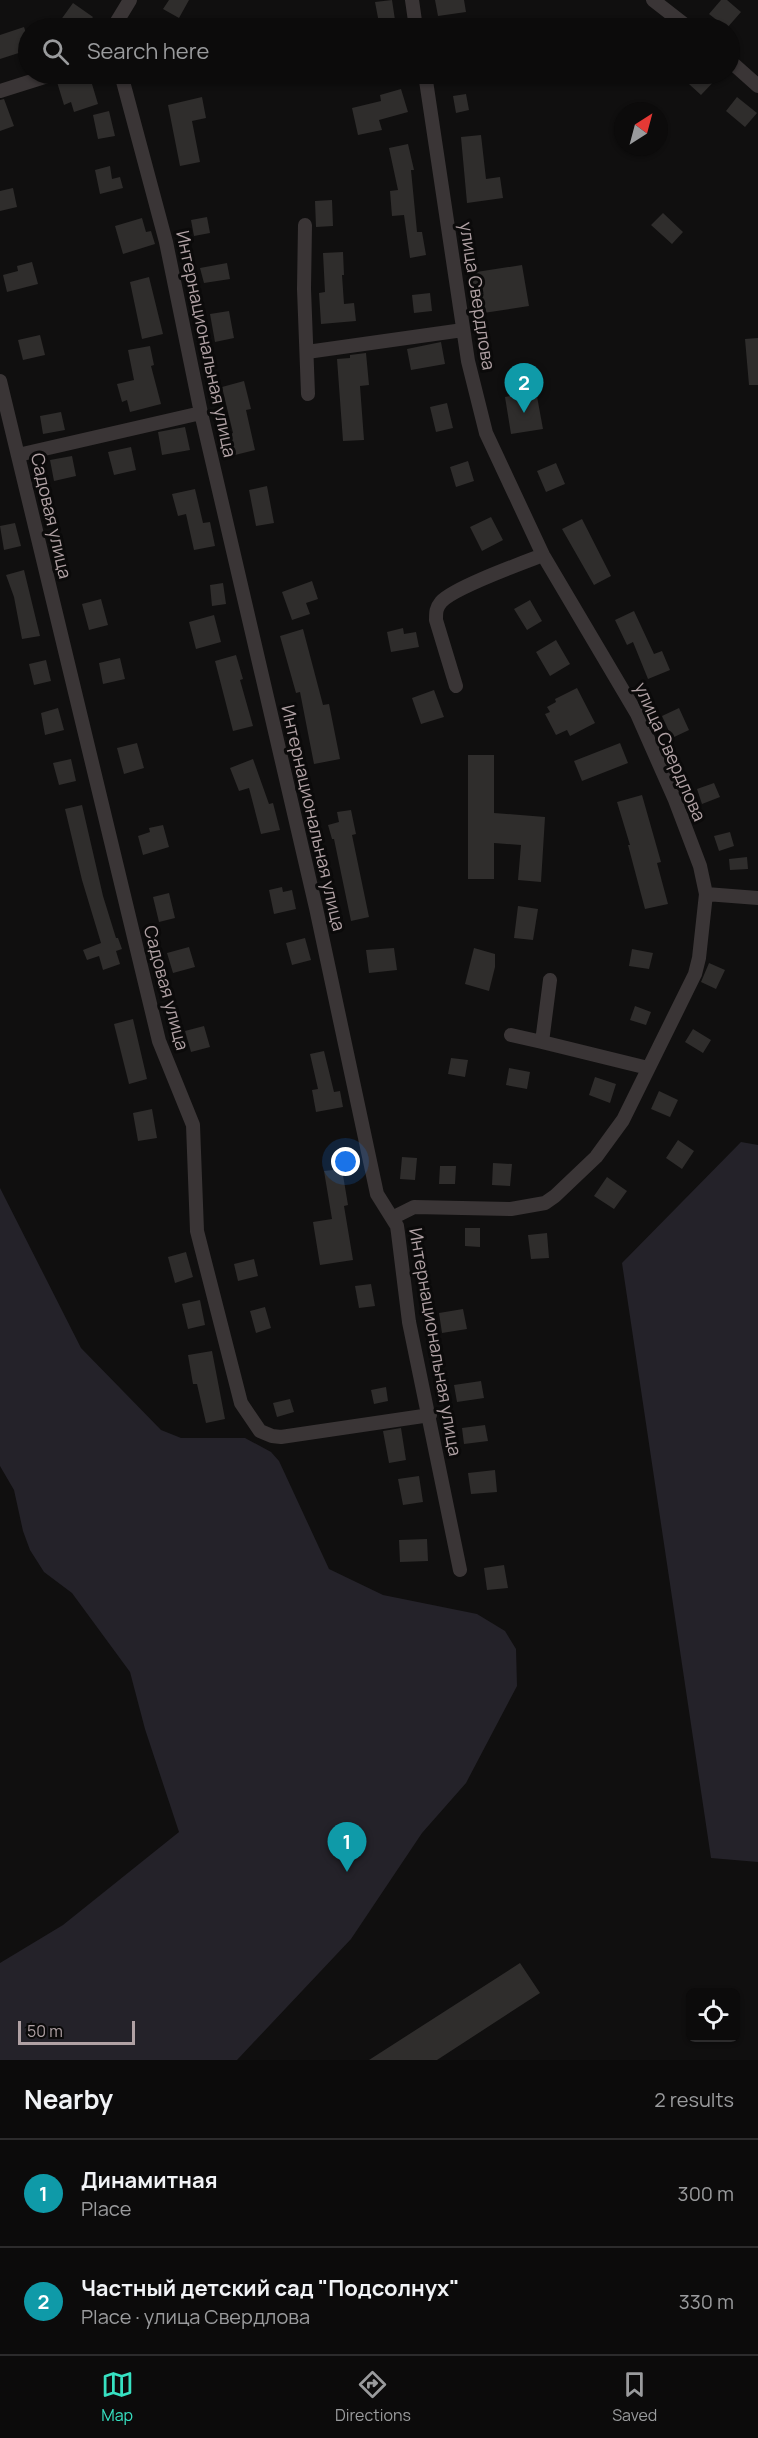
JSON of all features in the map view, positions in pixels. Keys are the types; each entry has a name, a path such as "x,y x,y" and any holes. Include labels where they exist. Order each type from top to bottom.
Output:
{"street":[{"path":"119,18 130,0"},
{"path":"412,0 415,18"},
{"path":"653,0 676,18"},
{"path":"740,70 758,86"},
{"path":"0,91 22,84"},
{"name":"Интернациональная улица","path":"125,84 166,242 201,413 316,908 377,1194 392,1218 398,1233 409,1322 430,1414 460,1570"},
{"name":"улица Свердлова","path":"392,1218 414,1207 511,1209 545,1203 574,1179 608,1142 623,1120 695,974 706,894 700,866 675,800 637,714 543,555 486,433 468,361 426,84"},
{"path":"305,225 304,289 308,394"},
{"path":"307,352 463,330"},
{"name":"Садовая улица","path":"0,381 159,1041 193,1125 197,1231 241,1403 260,1431 281,1437 430,1414"},
{"path":"18,455 201,413"},
{"path":"456,686 436,620 436,609 442,600 457,591 543,555"},
{"path":"706,894 758,898"},
{"path":"542,1042 550,980"},
{"path":"511,1035 648,1068"}],"shaded area":[{"path":"741,1142 758,1145 758,1862 711,1858 622,1263"},
{"path":"0,1188 81,1348 161,1430 181,1438 245,1438 271,1452 279,1461 329,1569 383,1595 477,1614 505,1631 516,1649 517,1686 466,1783 422,1833 351,1939 237,2060 0,2060 0,1963 63,1925 179,1832 145,1729 130,1672 72,1593 44,1572 30,1550 23,1531 14,1490 0,1466"}],"building":[{"path":"169,0 189,0 179,18 163,9"},
{"path":"392,0 395,18 378,18 375,2"},
{"path":"435,0 464,0 466,12 438,16"},
{"path":"721,0 727,0 741,12 736,18 714,18 709,14"},
{"path":"73,3 93,17 92,18 62,18"},
{"path":"18,29 18,53 0,59 0,35"},
{"path":"58,84 92,84 98,104 74,112 71,102 64,105"},
{"path":"689,84 711,84 701,95"},
{"path":"401,89 408,112 379,120 382,130 358,135 352,108 381,101 380,95"},
{"path":"466,94 469,110 456,113 453,96"},
{"path":"202,97 206,118 192,121 200,162 180,166 168,105"},
{"path":"737,97 757,113 745,127 726,111"},
{"path":"4,99 14,126 0,131 0,100"},
{"path":"109,111 115,136 98,139 93,115"},
{"path":"481,135 486,179 500,177 503,198 467,203 461,137"},
{"path":"408,144 414,170 411,170 417,232 422,232 426,255 410,258 404,215 392,216 390,191 398,190 389,148"},
{"path":"110,166 112,179 120,177 123,188 100,194 95,170"},
{"path":"13,188 17,207 0,211 0,191"},
{"path":"332,200 333,226 316,227 315,201"},
{"path":"663,213 683,232 672,244 651,225"},
{"path":"207,217 210,233 194,236 191,220"},
{"path":"142,218 146,232 151,231 155,244 123,254 115,226"},
{"path":"343,252 344,304 354,303 356,321 321,324 319,293 325,292 323,253"},
{"path":"32,262 38,284 7,292 3,275 18,271 17,266"},
{"path":"227,263 230,279 204,283 200,268"},
{"path":"522,265 529,306 477,314 470,273"},
{"path":"149,277 163,334 142,339 130,282"},
{"path":"430,293 432,311 414,313 412,295"},
{"path":"229,311 234,338 215,342 210,314"},
{"path":"40,335 45,355 23,360 18,340"},
{"path":"758,338 758,385 749,385 745,339"},
{"path":"441,342 445,364 411,370 407,349"},
{"path":"150,346 154,365 151,366 161,404 130,412 127,400 122,402 117,384 134,380 128,350"},
{"path":"366,353 369,385 360,386 364,440 343,441 337,359"},
{"path":"244,381 251,409 246,410 255,450 235,455 230,434 233,433 222,387"},
{"path":"536,391 543,429 511,434 505,397"},
{"path":"447,403 453,428 436,432 430,407"},
{"path":"61,412 65,430 43,434 40,416"},
{"path":"185,427 190,450 162,455 158,432"},
{"path":"131,447 136,470 114,475 108,452"},
{"path":"72,456 76,476 54,481 50,460"},
{"path":"468,461 474,481 456,487 450,467"},
{"path":"556,463 565,484 546,492 537,471"},
{"path":"267,486 274,523 256,526 249,490"},
{"path":"195,489 203,523 210,522 215,546 194,550 186,514 178,516 172,494"},
{"path":"491,517 503,540 482,551 470,527"},
{"path":"582,519 611,576 594,585 562,529"},
{"path":"15,523 21,546 4,550 0,526"},
{"path":"24,570 40,636 22,639 14,597 6,575"},
{"path":"312,581 318,599 306,603 310,614 292,620 282,592"},
{"path":"223,583 226,604 212,606 210,585"},
{"path":"101,599 108,625 89,630 82,604"},
{"path":"530,600 542,621 527,630 514,609"},
{"path":"634,611 654,654 662,651 670,670 648,679 633,642 627,645 615,620"},
{"path":"214,615 221,642 196,649 189,622"},
{"path":"403,628 404,634 416,632 419,647 391,652 387,632"},
{"path":"303,629 323,705 329,704 340,759 314,764 300,692 296,693 280,636"},
{"path":"556,640 570,664 550,676 536,652"},
{"path":"236,655 243,679 240,680 253,726 233,731 215,661"},
{"path":"120,658 125,679 103,684 99,663"},
{"path":"46,660 51,681 34,685 29,664"},
{"path":"577,688 595,723 570,736 567,730 556,735 545,714 550,712 547,707 556,702 555,699"},
{"path":"434,690 444,717 421,724 412,698"},
{"path":"58,708 64,730 45,735 41,713"},
{"path":"679,708 689,730 672,738 662,716"},
{"path":"137,743 144,768 124,774 117,748"},
{"path":"620,743 628,763 582,781 574,761"},
{"path":"468,755 494,755 494,813 545,817 541,882 518,880 521,845 494,843 494,879 468,879"},
{"path":"71,759 76,781 59,785 53,763"},
{"path":"253,759 269,804 273,803 280,830 261,834 249,788 239,791 230,768"},
{"path":"714,783 720,797 702,804 697,789"},
{"path":"642,795 661,862 657,863 668,904 645,909 617,802"},
{"path":"82,805 103,896 116,938 122,949 116,951 120,964 103,970 99,956 87,960 83,950 101,943 82,880 65,809"},
{"path":"351,810 356,834 352,835 369,917 351,921 334,839 332,839 328,825 339,822 337,812"},
{"path":"163,825 169,847 143,855 138,836 150,832 149,828"},
{"path":"730,832 734,846 719,851 714,836"},
{"path":"747,857 748,869 730,870 729,859"},
{"path":"282,887 283,892 292,890 296,909 274,914 269,890"},
{"path":"169,893 175,918 159,922 153,897"},
{"path":"518,906 538,909 533,940 514,938"},
{"path":"305,938 311,960 292,965 286,943"},
{"path":"189,947 195,967 173,973 167,953"},
{"path":"394,948 397,970 369,973 366,950"},
{"path":"474,948 495,954 495,967 489,991 465,984"},
{"path":"632,949 653,953 649,969 629,966"},
{"path":"709,963 725,970 716,989 701,982"},
{"path":"635,1006 651,1012 646,1025 630,1020"},
{"path":"133,1019 147,1079 129,1084 114,1024"},
{"path":"204,1026 210,1047 191,1052 185,1031"},
{"path":"693,1029 711,1040 703,1053 685,1042"},
{"path":"324,1051 334,1092 340,1091 343,1107 316,1112 312,1090 318,1089 310,1054"},
{"path":"451,1058 468,1060 465,1077 448,1074"},
{"path":"509,1068 530,1072 527,1089 506,1085"},
{"path":"595,1077 616,1084 610,1103 589,1095"},
{"path":"659,1091 678,1100 670,1117 651,1109"},
{"path":"152,1109 157,1138 138,1141 133,1113"},
{"path":"678,1140 694,1151 682,1169 666,1158"},
{"path":"402,1157 417,1158 415,1180 400,1179"},
{"path":"493,1163 512,1164 510,1186 492,1185"},
{"path":"440,1166 456,1166 455,1184 439,1184"},
{"path":"342,1169 348,1205 344,1206 353,1260 320,1265 313,1222 332,1219 324,1171"},
{"path":"607,1177 627,1191 614,1209 594,1196"},
{"path":"465,1228 480,1228 480,1247 465,1246"},
{"path":"547,1233 549,1258 531,1259 528,1235"},
{"path":"186,1252 193,1277 175,1283 168,1257"},
{"path":"254,1259 258,1276 238,1281 234,1264"},
{"path":"371,1284 375,1306 359,1308 355,1286"},
{"path":"200,1300 205,1325 188,1329 182,1304"},
{"path":"265,1307 271,1328 256,1333 250,1311"},
{"path":"463,1309 467,1329 442,1333 439,1313"},
{"path":"212,1351 225,1419 206,1423 197,1384 193,1384 188,1355"},
{"path":"481,1381 484,1398 457,1402 454,1385"},
{"path":"386,1387 388,1401 374,1404 371,1390"},
{"path":"290,1399 294,1412 277,1417 273,1403"},
{"path":"485,1425 488,1441 464,1444 462,1428"},
{"path":"401,1428 406,1460 389,1463 383,1431"},
{"path":"495,1470 497,1492 471,1494 468,1473"},
{"path":"419,1476 423,1502 403,1505 398,1479"},
{"path":"427,1539 428,1561 400,1562 399,1540"},
{"path":"504,1565 508,1588 487,1590 484,1568"},
{"path":"520,1963 540,1993 437,2060 369,2060"}],"place":[{"name":"Частный детский сад \"Подсолнух\"","path":"524,413"},
{"name":"Динамитная","path":"347,1872"}]}
